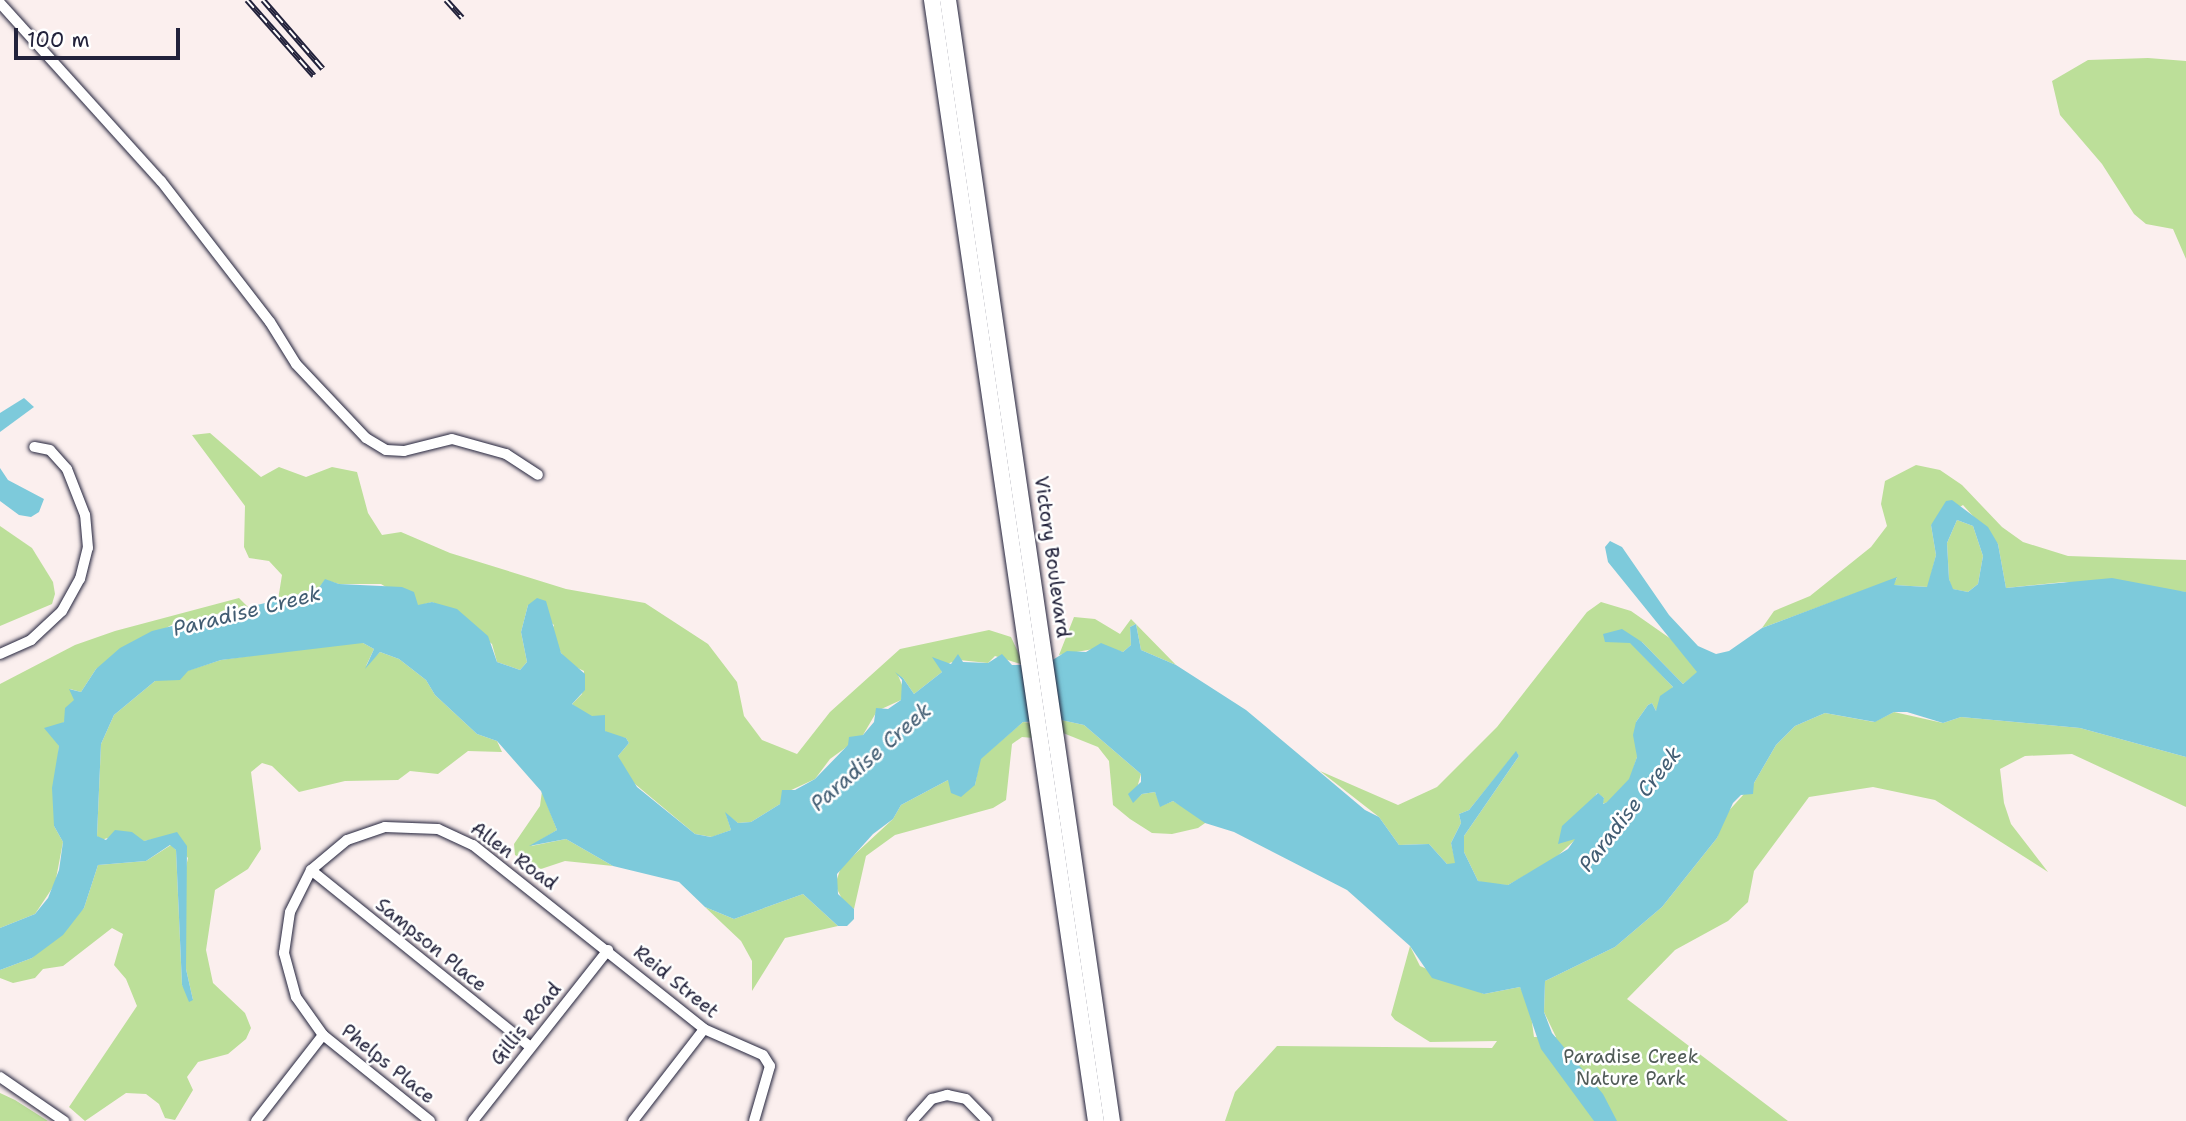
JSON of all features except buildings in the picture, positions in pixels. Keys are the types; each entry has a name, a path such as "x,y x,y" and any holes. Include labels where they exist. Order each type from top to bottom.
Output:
{"main road":[{"name":"Victory Boulevard","path":"932,0 1035,640"},
{"name":"Victory Boulevard","path":"948,0 1051,752 1096,1121"},
{"name":"Victory Boulevard","path":"1051,752 1112,1121"}],"street":[{"path":"0,2 161,180 270,322 296,365 366,438 386,450 404,451 452,439 506,454 538,475"},
{"path":"0,654 31,640 62,611 80,579 88,548 85,515 67,469 50,450 34,447"},
{"name":"Allen Road","path":"323,1035 296,997 285,953 290,912 311,870 346,841 370,831 402,825 438,828 490,856 608,950"},
{"name":"Sampson Place","path":"311,870 530,1047"},
{"name":"Reid Street","path":"608,950 704,1030 763,1055 770,1066 754,1121"},
{"name":"Gillis Road","path":"473,1121 608,950"},
{"path":"632,1121 704,1030"},
{"path":"256,1121 323,1035"},
{"name":"Phelps Place","path":"323,1035 430,1121"},
{"path":"0,1077 64,1121"},
{"path":"912,1121 932,1099 947,1095 966,1099 987,1121"}],"green space":[{"path":"2148,58 2186,61 2186,259 2173,229 2146,224 2134,214 2102,164 2060,115 2052,81 2088,60"},
{"path":"210,433 261,477 279,467 306,477 332,467 357,472 368,513 382,535 401,532 450,553 566,589 645,603 708,644 737,682 744,716 762,740 797,754 830,712 900,649 989,630 1011,637 1024,665 995,656 988,663 959,660 940,666 942,672 914,694 898,675 904,690 901,700 877,711 863,735 830,759 815,779 787,792 780,804 751,822 738,823 726,814 731,830 712,837 695,834 629,779 618,756 629,743 626,738 611,736 572,704 582,694 584,671 571,665 561,653 551,632 554,625 528,605 521,632 527,662 520,670 497,662 492,644 450,610 432,602 418,606 381,584 339,584 325,580 318,589 278,600 282,575 269,561 249,558 244,547 245,506 192,435"},
{"path":"1916,465 1940,470 1962,485 2002,527 2023,542 2068,556 2186,560 2186,592 2064,582 2006,588 1998,544 1963,505 1931,525 1936,555 1928,587 1893,585 1897,578 1762,628 1774,611 1810,596 1871,547 1887,526 1881,504 1885,481"},
{"path":"1957,520 1973,526 1983,556 1978,584 1968,592 1952,589 1949,579 1947,543"},
{"path":"0,526 32,548 53,582 55,594 52,604 0,626"},
{"path":"239,598 248,607 173,624 96,669 81,692 70,689 75,700 64,722 55,728 59,746 54,826 63,842 55,884 35,914 0,928 0,684 75,645 115,631"},
{"path":"1601,602 1631,611 1671,639 1698,672 1683,684 1642,642 1612,639 1630,642 1673,687 1656,711 1652,703 1648,705 1636,722 1637,757 1630,779 1608,802 1602,804 1604,798 1597,793 1570,838 1576,839 1553,860 1508,885 1487,884 1478,881 1464,852 1464,836 1519,756 1516,752 1469,810 1459,814 1461,823 1451,843 1456,864 1447,864 1429,844 1399,845 1379,817 1320,771 1398,805 1437,787 1497,727 1587,612"},
{"path":"1074,617 1095,619 1120,634 1131,619 1136,624 1130,627 1131,645 1123,652 1105,647 1059,655"},
{"path":"1136,624 1176,665 1141,650"},
{"path":"344,642 363,643 374,649 366,666 380,652 399,659 426,680 435,695 477,734 497,741 502,752 468,751 438,774 410,771 398,780 345,781 299,792 272,766 262,763 251,772 261,849 248,869 215,890 206,950 213,983 245,1013 251,1028 246,1039 228,1054 198,1062 187,1077 193,1090 175,1120 165,1118 159,1104 146,1094 126,1093 85,1121 69,1107 137,1006 126,979 114,965 123,934 112,928 63,966 43,969 35,978 13,983 0,978 0,970 32,958 84,908 98,865 146,861 171,845 176,850 182,985 193,1000 186,969 184,876 188,858 170,836 144,841 111,837 101,840 97,836 101,744 114,715 155,681 221,660"},
{"name":"Paradise Creek Nature Park","path":"1894,712 1943,723 1961,717 2080,728 2186,757 2186,807 2072,754 2025,756 2000,769 2004,803 2011,824 2048,872 1935,800 1873,787 1809,797 1754,871 1748,902 1728,921 1675,950 1627,999 1788,1121 1225,1121 1235,1092 1277,1046 1492,1048 1497,1041 1430,1042 1395,1020 1391,1015 1410,946 1420,966 1484,994 1520,987 1530,1008 1534,1037 1556,1037 1544,1012 1545,981 1615,947 1662,907 1717,838 1724,816 1754,783 1776,745 1795,726 1825,713 1874,722"},
{"path":"1061,720 1084,725 1141,774 1133,802 1142,794 1155,792 1161,806 1173,801 1208,821 1198,828 1172,834 1152,833 1130,819 1113,805 1109,761 1098,747 1063,733"},
{"path":"1023,722 1031,723 1033,738 1022,737 1012,744 1006,800 993,808 895,835 866,856 854,909 843,901 835,885 841,867 893,819 901,805 948,780 975,785 980,759"},
{"path":"542,791 557,830 531,846 566,839 613,866 565,861 541,869 515,855 514,844 540,806"},
{"path":"803,894 838,926 785,938 752,991 752,961 741,941 705,907 734,919"},
{"path":"0,1093 15,1100 48,1121 0,1121"}],"water":[{"path":"24,398 34,407 0,432 0,413"},
{"path":"0,468 8,480 44,499 39,512 31,517 19,515 0,501"},
{"name":"Paradise Creek","path":"1952,500 1988,527 1998,544 2006,588 2112,578 2186,592 2186,757 2080,728 1961,717 1943,723 1907,712 1894,712 1875,722 1825,713 1795,726 1776,745 1754,783 1753,794 1741,795 1733,803 1717,838 1662,907 1615,947 1545,981 1544,1012 1552,1033 1603,1094 1617,1121 1594,1121 1541,1049 1520,987 1484,994 1432,978 1410,946 1347,890 1234,832 1205,823 1173,801 1160,807 1155,792 1142,794 1133,803 1128,794 1141,782 1141,774 1084,725 1061,720 1023,722 981,759 975,785 961,797 951,793 948,780 901,805 893,819 873,834 837,874 838,894 854,909 854,919 847,926 838,926 803,894 734,919 705,907 679,882 613,866 566,839 529,846 557,830 541,791 497,741 477,734 435,695 426,680 399,659 380,652 365,669 374,649 363,643 221,660 188,671 180,680 155,681 114,715 101,744 97,836 106,840 115,830 132,832 144,841 177,832 187,846 186,969 193,1000 189,1002 182,985 176,850 170,845 146,861 98,865 84,908 63,935 32,958 0,970 0,928 35,914 48,898 59,870 63,842 54,826 52,788 59,746 44,728 64,722 65,708 74,700 69,689 81,692 96,669 120,648 152,631 318,589 325,579 339,584 402,587 414,592 418,605 432,602 457,609 488,636 497,662 520,670 527,662 521,632 528,605 537,598 546,601 561,653 585,674 585,690 572,704 592,716 605,715 605,731 626,738 629,743 618,756 637,787 695,834 711,837 731,830 725,812 738,823 751,822 780,804 782,790 795,790 815,779 848,745 849,737 863,735 874,722 876,708 888,709 901,700 902,680 895,672 903,678 914,694 942,672 932,657 951,664 958,654 963,662 988,663 1002,654 1012,665 1024,665 1051,661 1067,651 1086,652 1101,643 1123,652 1131,645 1130,627 1136,624 1141,650 1176,665 1246,710 1365,810 1379,817 1399,845 1429,844 1447,864 1455,863 1451,843 1461,823 1459,814 1469,810 1516,751 1519,756 1464,836 1464,852 1478,881 1508,885 1568,849 1575,839 1558,844 1562,826 1598,793 1604,798 1603,804 1629,779 1637,757 1633,735 1636,722 1648,705 1652,703 1656,711 1660,696 1673,687 1630,643 1605,642 1603,634 1622,629 1642,642 1683,684 1697,672 1608,562 1605,547 1610,541 1622,547 1669,615 1698,646 1716,654 1729,651 1762,628 1897,577 1894,585 1927,587 1936,555 1931,525 1946,501","holes":["1957,520 1973,526 1983,556 1978,584 1968,592 1953,589 1949,579 1947,543"]}],"railway":[{"path":"247,0 314,76"},
{"path":"263,0 323,69"},
{"path":"446,0 462,18"}]}
